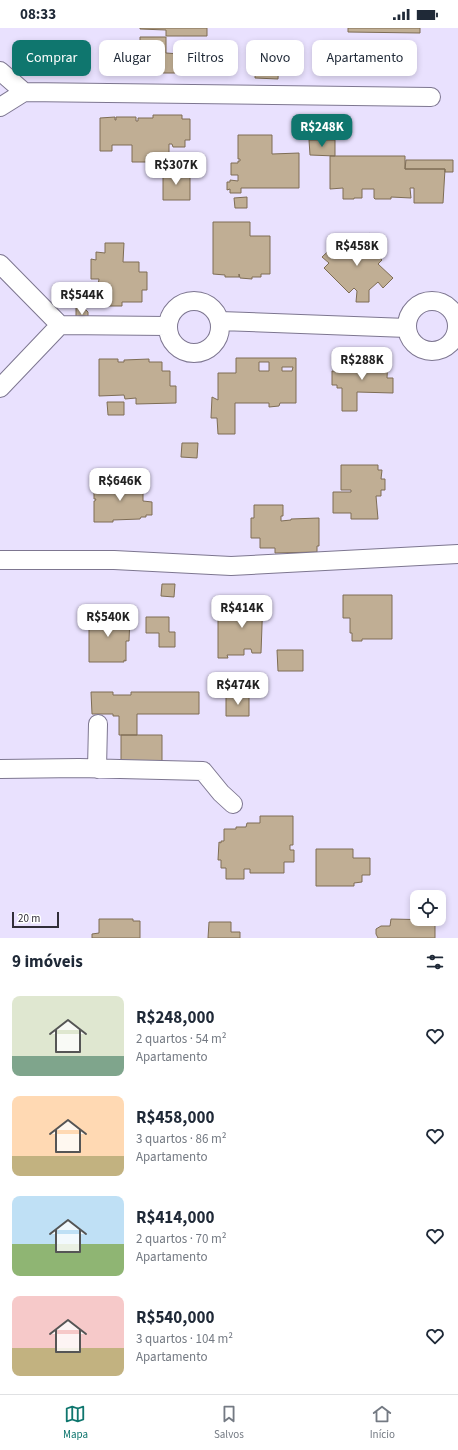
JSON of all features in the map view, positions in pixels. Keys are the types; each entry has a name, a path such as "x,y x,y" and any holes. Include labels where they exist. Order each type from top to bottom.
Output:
{"street":[{"path":"0,71 24,92"},
{"path":"0,107 24,92 431,97"},
{"path":"0,264 60,325 167,326"},
{"path":"199,301 213,308 220,322 220,336 211,349 196,354 182,351 171,341 167,326 172,312 184,302 199,301"},
{"path":"220,322 407,328"},
{"path":"0,388 60,325"},
{"path":"0,560 114,560 231,566 458,554"},
{"path":"98,724 98,769"},
{"path":"0,769 203,771 221,793 233,804"}],"building":[{"path":"140,28 207,28 207,36 166,36 166,30"},
{"path":"348,28 420,28 420,33 348,32"},
{"path":"140,37 166,37 166,53 173,54 173,73 165,73 165,40 140,40"},
{"path":"255,76 278,76 278,79 255,78"},
{"path":"153,115 182,115 182,119 190,119 190,140 185,140 185,147 173,147 172,144 169,144 169,162 132,162 132,145 112,145 112,151 100,151 100,118 115,117 116,120 116,117 136,117 136,121 138,121 138,118 153,118"},
{"path":"238,135 272,135 272,154 299,153 299,188 241,188 241,193 230,193 230,189 227,190 227,182 230,182 230,180 238,181 238,175 231,175 231,163 238,163 238,161 240,161 240,159 238,159"},
{"path":"309,140 335,140 335,156 310,155"},
{"path":"330,156 405,156 405,169 445,169 443,203 414,203 414,188 410,188 411,198 391,197 391,199 375,199 374,189 362,189 362,198 343,199 343,188 330,189"},
{"path":"406,160 453,160 453,172 445,172 445,169 405,169"},
{"path":"163,173 190,173 190,200 163,200"},
{"path":"247,197 247,208 235,208 234,198"},
{"path":"213,222 250,222 250,236 270,236 270,274 261,274 261,277 252,277 252,279 240,278 239,274 239,277 225,277 225,275 213,274"},
{"path":"369,233 379,242 372,249 382,260 378,264 393,278 383,288 378,282 369,290 369,302 356,302 357,291 354,288 349,293 324,268 329,263 322,257 341,239 350,247 344,252 348,254"},
{"path":"105,243 124,243 123,262 139,262 139,272 147,272 147,290 142,290 142,302 122,302 122,306 109,306 109,303 98,303 98,287 100,287 100,285 98,285 99,279 91,279 91,259 96,260 96,252 105,253"},
{"path":"76,305 81,305 88,312 88,326 76,325"},
{"path":"363,357 378,357 378,364 380,364 380,360 388,359 387,378 393,378 393,393 357,392 357,411 342,411 342,388 337,388 337,385 332,385 332,371 342,371 342,367 363,367"},
{"path":"236,358 296,358 296,403 280,403 279,406 269,407 269,403 235,403 235,434 218,434 217,418 211,418 212,397 218,400 218,373 236,373","holes":["259,362 269,362 269,371 259,371","282,367 293,367 292,371 282,371"]},
{"path":"99,359 118,359 118,362 124,362 124,360 149,359 149,362 162,362 162,371 170,371 170,386 176,386 176,403 136,404 136,398 125,399 124,395 99,396"},
{"path":"107,402 124,402 124,415 108,415"},
{"path":"182,443 198,443 197,458 181,457"},
{"path":"341,465 378,465 378,470 382,470 381,479 385,479 385,490 381,490 381,496 376,496 378,519 351,519 351,513 333,513 333,492 351,492 351,490 341,490"},
{"path":"102,477 117,478 117,485 143,486 143,501 152,502 152,515 146,515 146,517 141,517 140,519 113,520 113,522 94,522 94,501 96,499 94,499 94,491 102,490"},
{"path":"254,505 283,505 283,516 281,516 281,521 291,519 319,518 319,546 317,546 317,552 275,553 275,548 260,548 260,538 251,538 251,518 254,518"},
{"path":"162,584 175,584 174,597 161,596"},
{"path":"343,595 392,595 392,639 362,639 362,641 352,641 352,633 350,633 350,618 343,618"},
{"path":"237,598 263,598 261,653 252,653 251,649 244,649 244,655 227,655 228,658 218,658 218,617 238,617"},
{"path":"89,616 130,616 129,641 126,641 126,661 89,662"},
{"path":"146,617 169,617 169,632 175,632 175,647 159,647 159,633 146,633"},
{"path":"277,650 303,650 303,671 278,671"},
{"path":"91,692 113,692 113,695 131,695 131,692 199,692 199,714 137,714 137,735 119,735 119,716 113,716 113,714 92,714"},
{"path":"226,697 249,697 249,716 226,716"},
{"path":"121,735 162,735 162,766 121,766"},
{"path":"260,816 293,816 293,845 290,845 290,850 294,850 294,862 284,862 284,873 250,873 250,869 244,869 244,879 226,879 226,868 221,868 221,860 218,860 219,842 221,843 221,841 224,841 224,829 246,827 247,823 260,823"},
{"path":"316,849 353,849 353,858 370,858 370,875 362,875 362,882 354,883 354,886 316,886"},
{"path":"99,919 133,919 133,921 140,921 140,938 92,938 92,934 99,933"},
{"path":"391,919 410,919 410,926 435,926 435,938 378,938 376,929 381,926 390,926"},
{"path":"209,922 231,922 231,932 240,932 240,938 208,938"}]}
